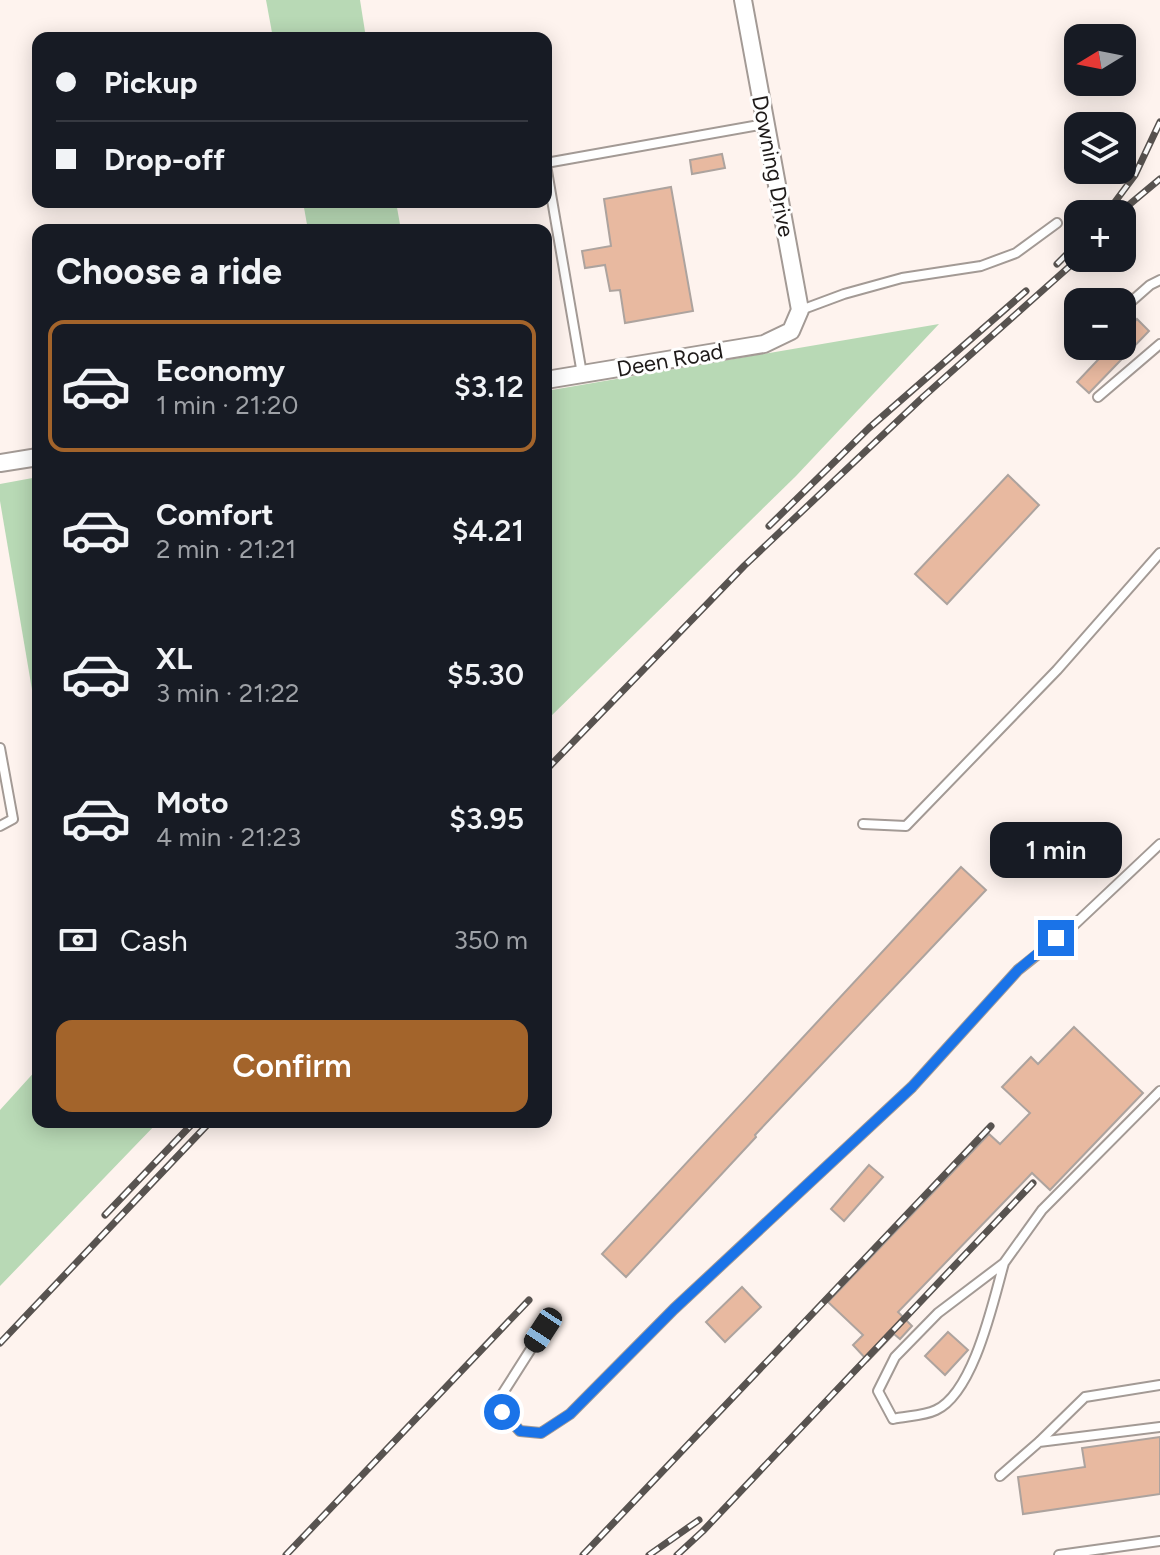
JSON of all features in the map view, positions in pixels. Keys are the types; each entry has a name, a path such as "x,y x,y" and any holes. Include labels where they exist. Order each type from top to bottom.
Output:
{"street":[{"name":"Downing Drive","path":"743,0 800,310"},
{"name":"Deen Road","path":"552,379 764,344 791,331 800,310"},
{"path":"0,463 32,458"}],"lane":[{"path":"552,163 765,124"},
{"path":"552,199 582,375"},
{"path":"800,310 902,278 981,266 1016,253 1057,223"},
{"path":"1136,297 1160,280"},
{"path":"1098,397 1160,344"},
{"path":"863,824 906,826 1057,670 1160,553"},
{"path":"0,748 13,819 0,826"},
{"path":"543,1330 501,1396 502,1412 520,1431 541,1433 570,1414 674,1309 912,1087 1018,970 1073,926 1160,844"},
{"path":"1004,1263 982,1340 962,1386 937,1410 893,1419 878,1391 895,1357 938,1313 1004,1263 1042,1210 1160,1091"},
{"path":"1000,1476 1085,1397 1160,1385"},
{"path":"1039,1442 1160,1427"},
{"path":"1059,1555 1160,1541"}],"green space":[{"path":"266,0 360,0 365,32 272,32"},
{"path":"304,208 397,208 400,224 307,224"},
{"path":"939,324 796,476 552,715 552,390"},
{"path":"32,478 32,690 0,501 0,484"},
{"path":"32,1075 32,1128 152,1128 0,1286 0,1110"}],"building":[{"path":"722,154 725,168 692,174 690,160"},
{"path":"671,187 693,311 625,323 620,290 610,291 605,265 585,268 582,251 611,246 604,199"},
{"path":"1136,320 1149,331 1136,344"},
{"path":"1098,360 1121,360 1089,393 1077,382"},
{"path":"1008,475 1039,505 947,604 915,574"},
{"path":"961,867 986,890 626,1277 602,1254"},
{"path":"1074,1027 1143,1093 1050,1190 1032,1173 898,1312 912,1326 900,1339 894,1334 868,1361 853,1345 863,1335 828,1302 989,1134 1000,1144 1030,1113 1002,1087 1031,1057 1038,1064"},
{"path":"869,1165 883,1177 844,1221 831,1209"},
{"path":"742,1287 761,1307 725,1342 706,1322"},
{"path":"948,1332 968,1350 945,1375 925,1356"},
{"path":"1160,1437 1160,1494 1023,1514 1018,1477 1085,1467 1082,1448"}],"railway":[{"path":"1116,200 1135,175 1160,122"},
{"path":"1135,200 1160,179"},
{"path":"1057,264 1064,257"},
{"path":"552,764 744,566 923,397 1064,271"},
{"path":"769,526 869,428 1026,291"},
{"path":"583,1555 991,1126"},
{"path":"105,1215 188,1128"},
{"path":"0,1343 204,1128"},
{"path":"677,1555 1033,1183"},
{"path":"286,1555 529,1300"},
{"path":"649,1555 699,1520"}],"route":[{"path":"502,1412 520,1431 541,1433 570,1414 674,1309 912,1087 1018,970 1056,938"}]}
